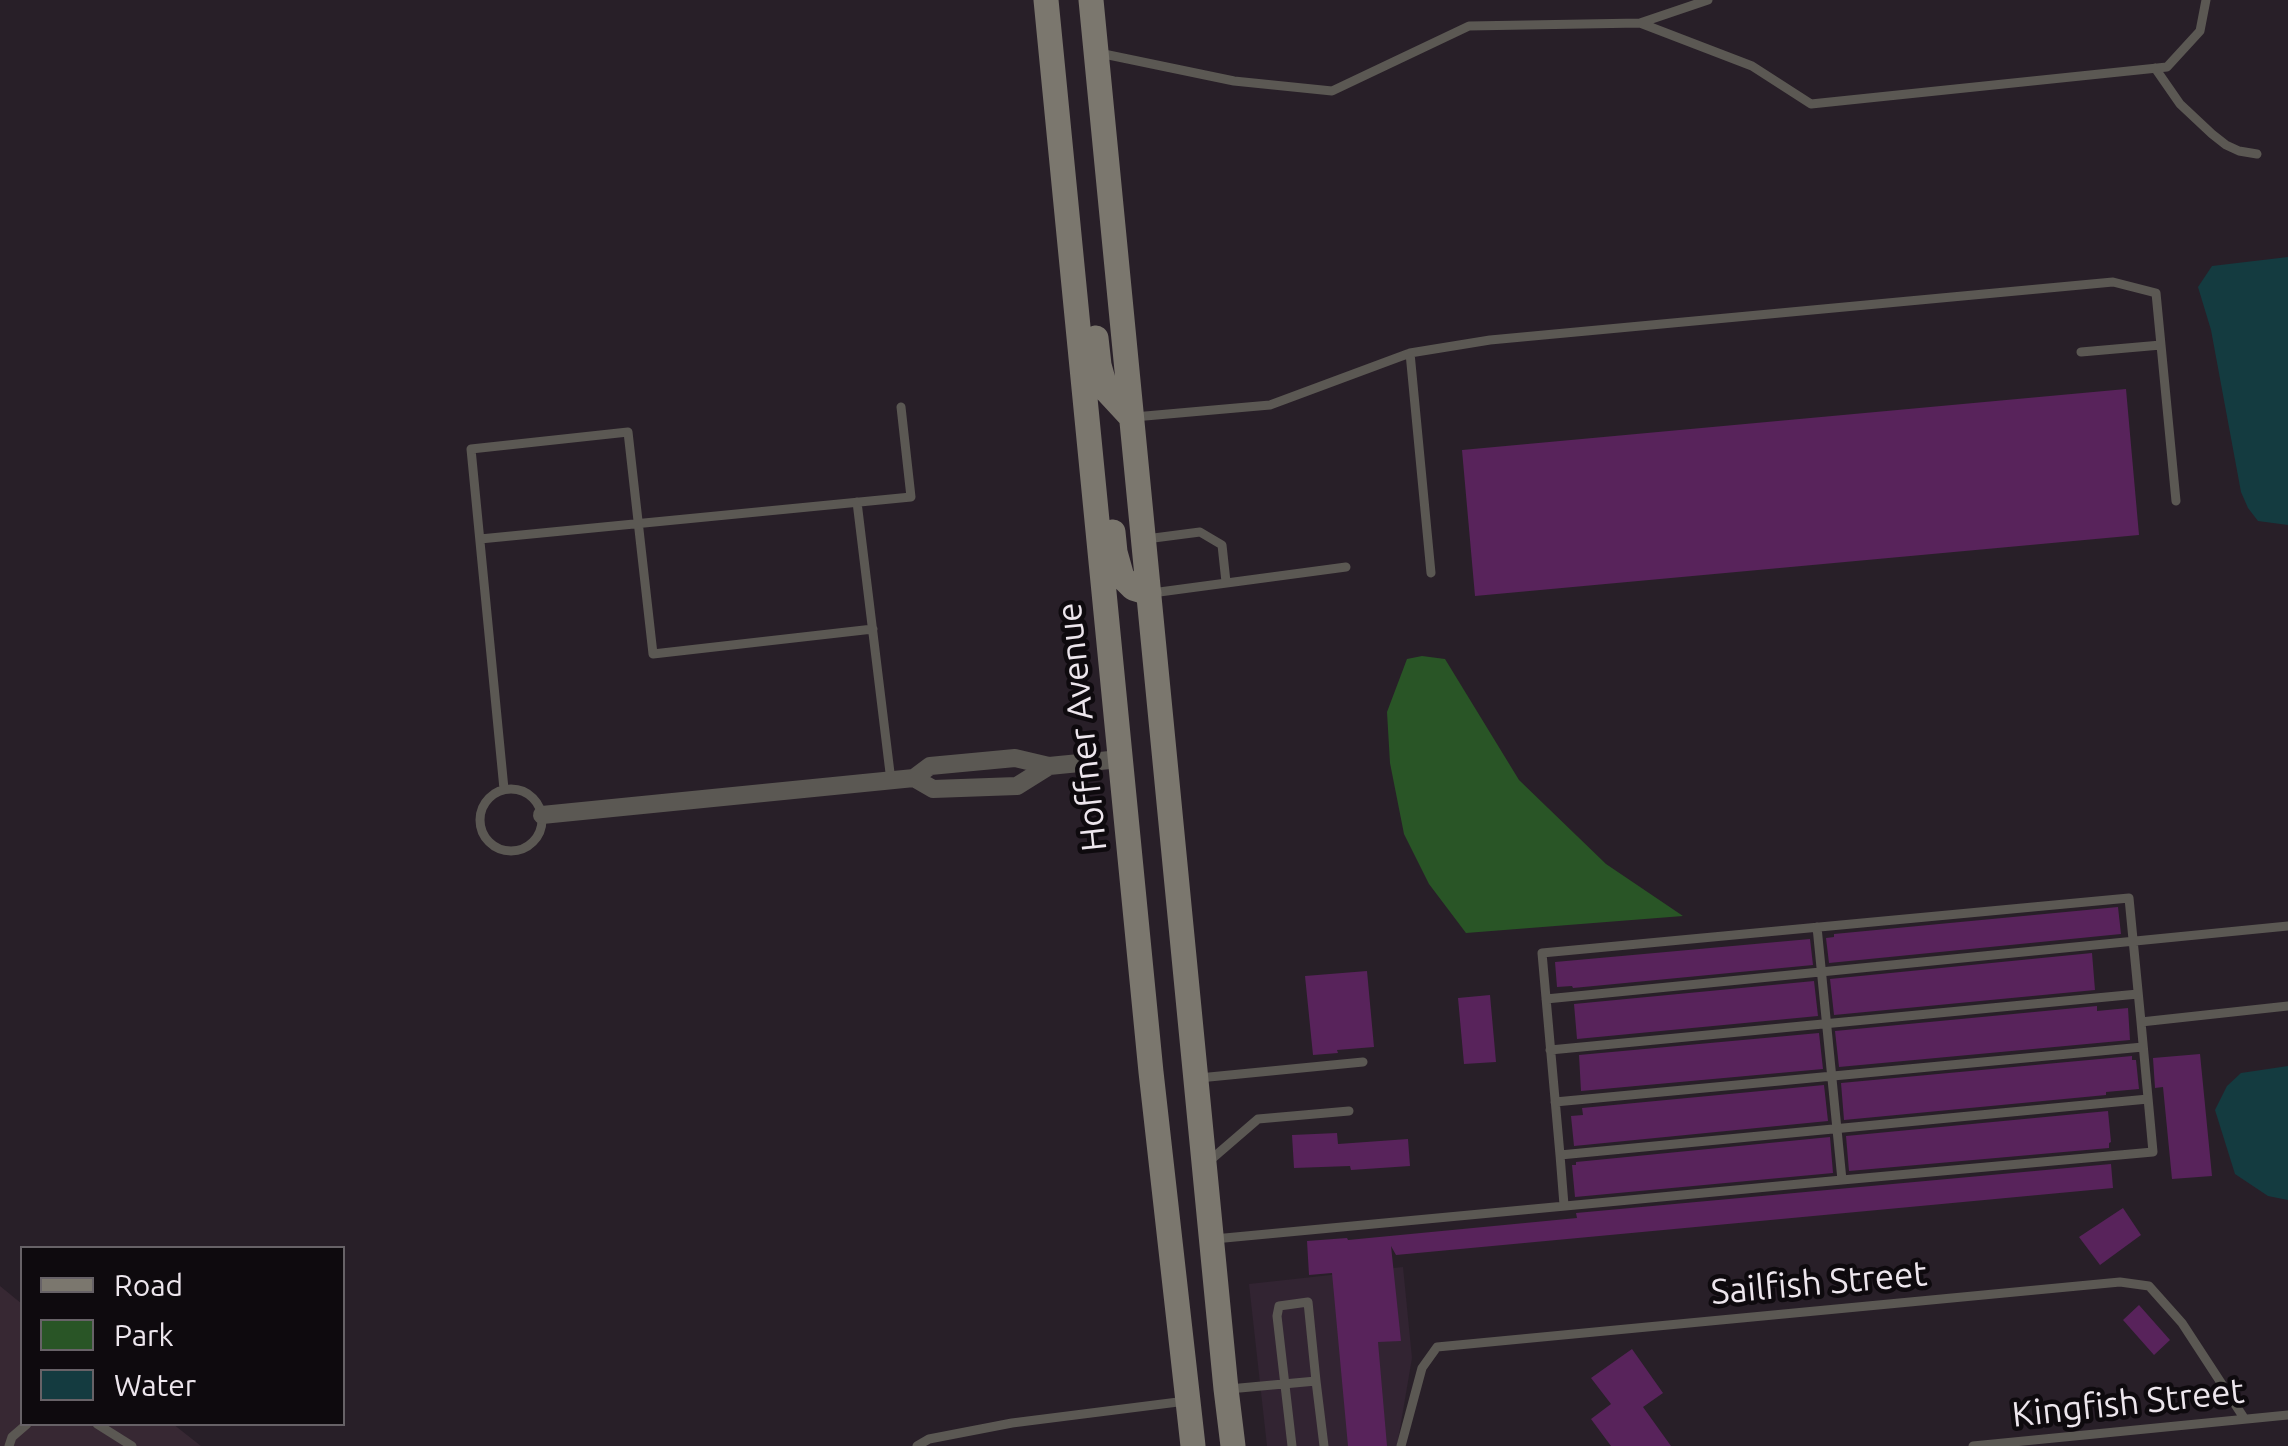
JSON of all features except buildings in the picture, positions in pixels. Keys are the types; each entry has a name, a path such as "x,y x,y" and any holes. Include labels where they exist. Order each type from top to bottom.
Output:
{"main road":[{"name":"Hoffner Avenue","path":"1046,0 1120,759 1193,1446"},
{"path":"1091,0 1233,1446"},
{"path":"1052,70 1074,109 1098,365 1106,390 1131,417"},
{"path":"1086,406 1107,464 1115,552 1122,578 1149,594"},
{"path":"1159,1141 1178,1182 1199,1364 1226,1390"},
{"path":"1188,1401 1205,1410 1221,1446"}],"street":[{"path":"542,816 891,781 914,778 930,766 1015,758 1049,766 1120,759"},
{"path":"914,778 933,790 1017,786 1049,766"}],"lane":[{"path":"1096,52 1234,81 1332,90 1470,26 1640,23 1708,0"},
{"path":"1640,23 1752,66 1811,104 2167,67 2200,31 2206,0"},
{"path":"2155,68 2180,104 2212,134 2239,151 2256,154"},
{"path":"1131,417 1270,405 1410,353 1490,340 2113,282 2156,293 2176,500"},
{"path":"2081,352 2161,345"},
{"path":"1410,353 1431,573"},
{"path":"480,539 910,497 901,407"},
{"path":"504,789 471,449 628,432 652,654 873,629"},
{"path":"857,502 891,781"},
{"path":"1144,540 1200,532 1222,544 1226,582"},
{"path":"1149,594 1346,567"},
{"path":"504,789 532,797 542,816 538,836 531,844 512,851 493,846 479,819 486,800 504,789"},
{"path":"1211,1239 2153,1152 2129,898 1542,953 1564,1205"},
{"path":"1546,1000 2288,926"},
{"path":"1817,927 1842,1180"},
{"path":"1550,1050 2138,994"},
{"path":"2141,1022 2288,1006"},
{"path":"1555,1102 2144,1047"},
{"path":"1196,1078 1363,1062"},
{"path":"1560,1155 2148,1098"},
{"path":"1206,1164 1258,1119 1349,1111"},
{"name":"Sailfish Street","path":"1400,1446 1422,1368 1438,1347 2120,1282 2149,1286 2182,1324 2244,1418"},
{"path":"1292,1446 1277,1316 1279,1306 1308,1302 1324,1446"},
{"path":"1226,1390 1316,1380"},
{"path":"916,1446 929,1439 1012,1422 1188,1401"},
{"name":"Kingfish Street","path":"1973,1446 2288,1415"},
{"path":"9,1446 12,1437 25,1426"},
{"path":"99,1426 132,1446"}],"shaded area":[{"path":"1403,1267 1412,1358 1397,1446 1267,1446 1249,1284"},
{"path":"0,1286 20,1302 20,1426 176,1426 201,1446 0,1446"}],"green space":[{"path":"1407,659 1445,659 1519,780 1606,864 1683,916 1466,933 1429,884 1404,834 1390,763 1387,712"}],"water":[{"path":"2288,257 2288,525 2258,521 2241,492 2211,330 2198,287 2212,266"},
{"path":"2288,1066 2288,1200 2268,1196 2235,1174 2215,1110 2227,1086 2241,1073"}]}
